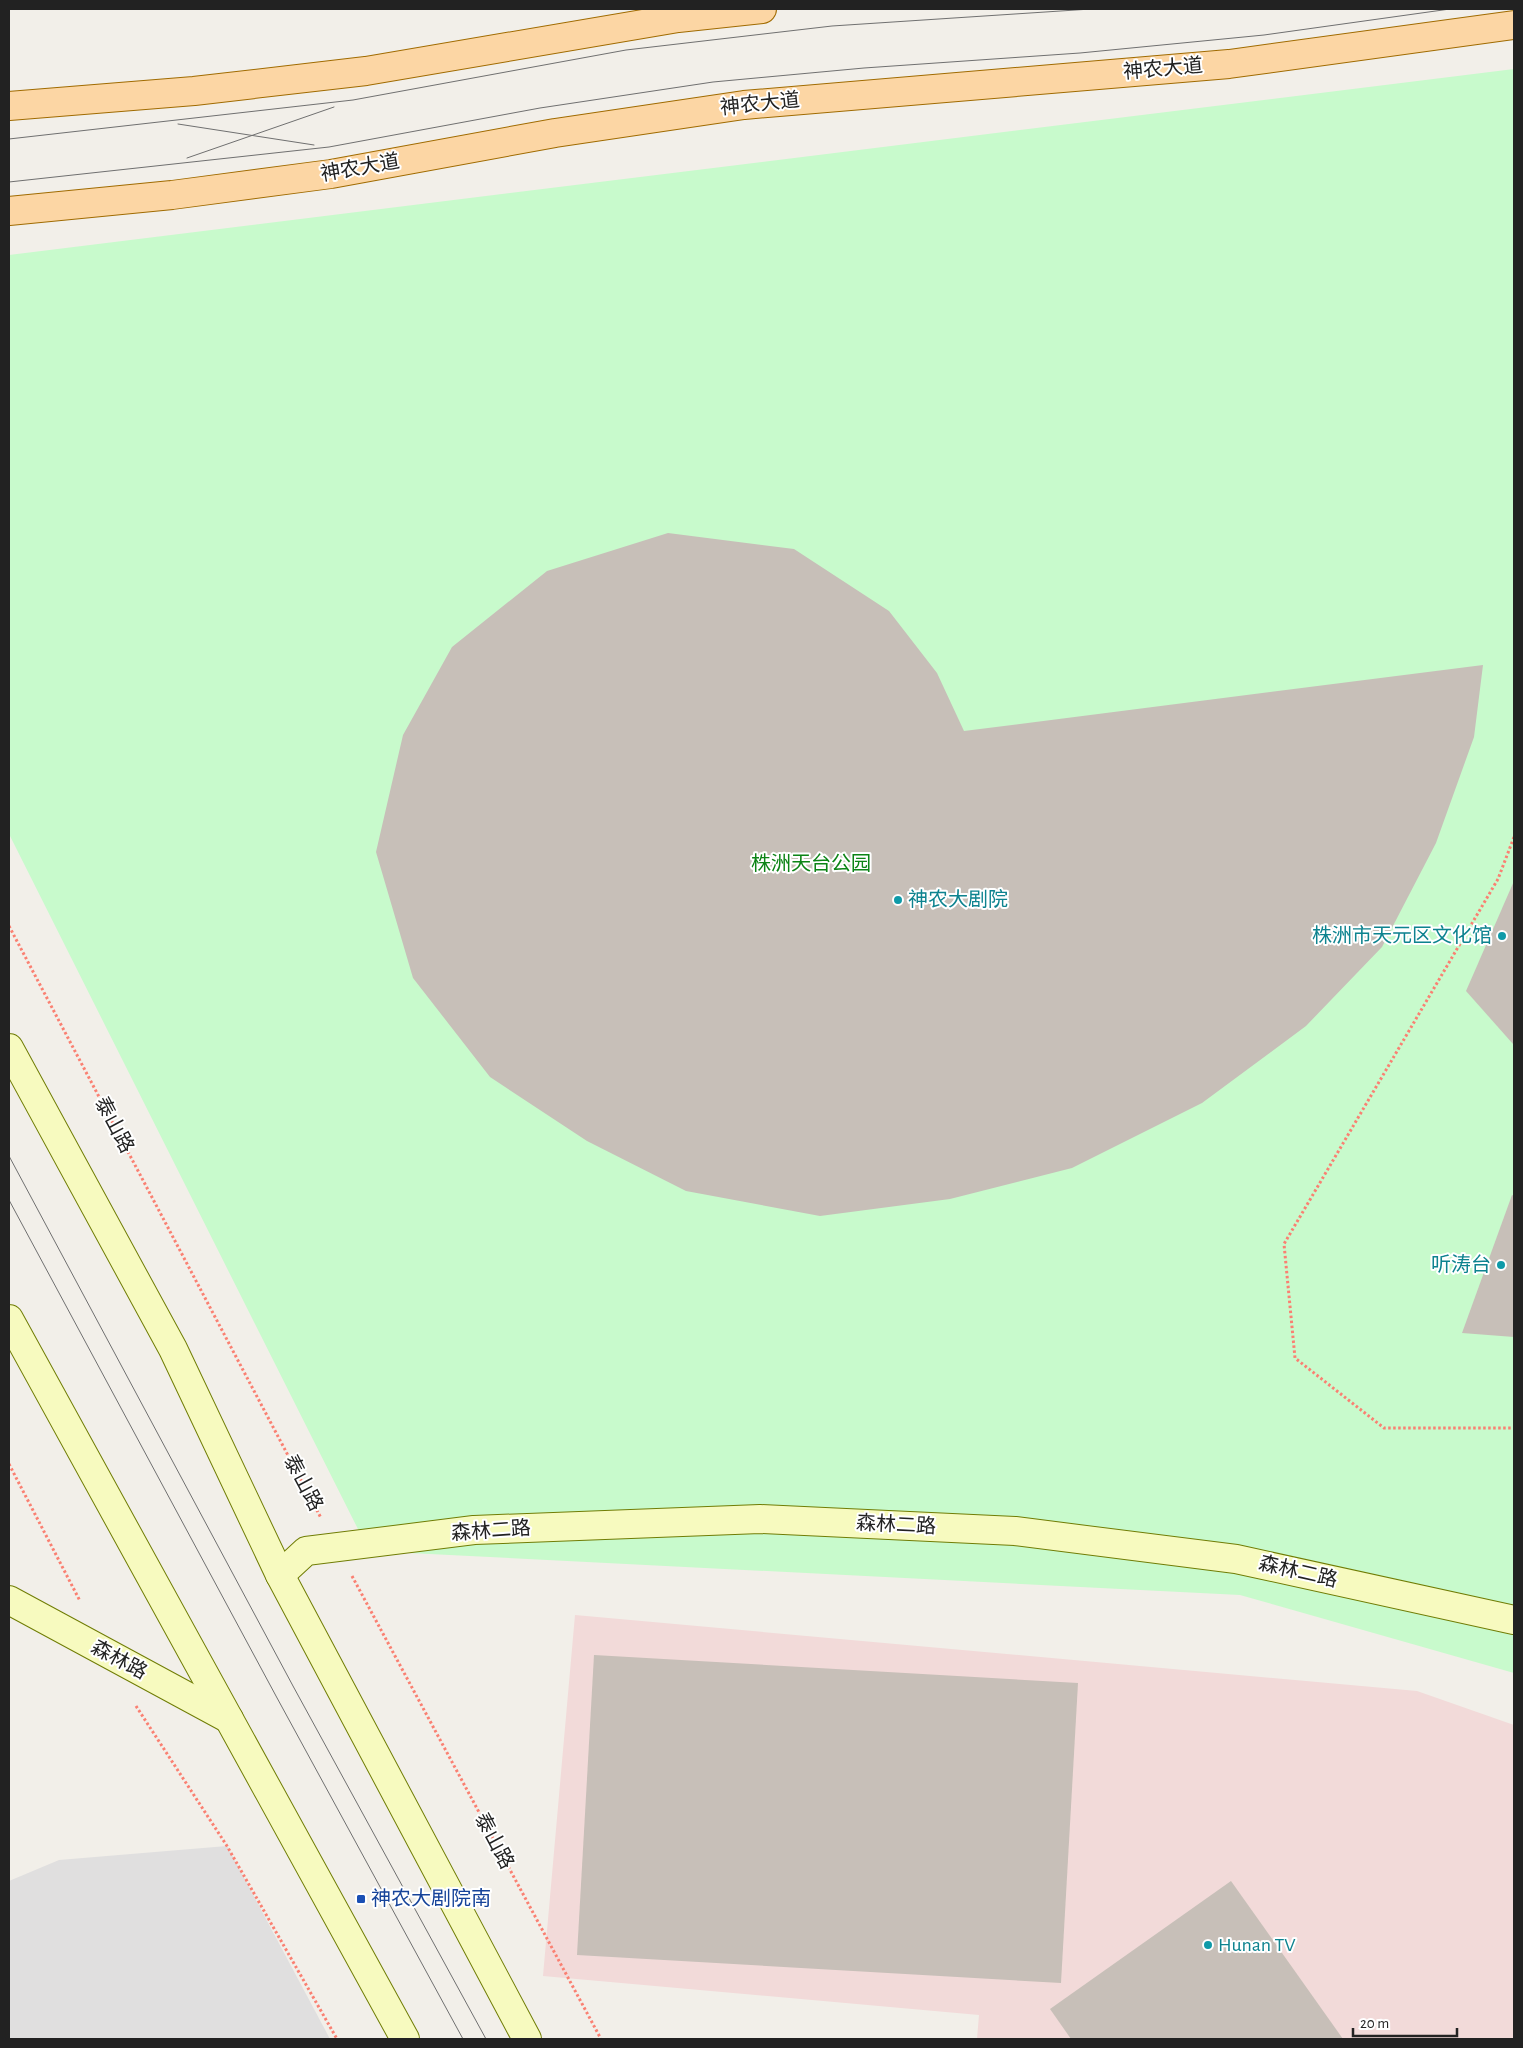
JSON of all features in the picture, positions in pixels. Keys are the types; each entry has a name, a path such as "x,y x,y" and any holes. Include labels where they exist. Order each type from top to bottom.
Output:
{"main road":[{"path":"9,106 194,91 366,71 678,18 762,9"},
{"name":"神农大道","path":"9,211 172,195 331,174 555,134 744,104 1229,64 1514,25"},
{"path":"9,1048 173,1349 280,1575 527,2039"},
{"path":"9,1319 405,2039"},
{"name":"森林二路","path":"280,1575 306,1551 474,1530 760,1519 1016,1531 1236,1558 1514,1620"},
{"name":"森林路","path":"9,1600 229,1719"}],"path":[{"path":"1514,837 1498,878 1284,1244 1295,1358 1384,1428 1514,1428"},
{"name":"泰山路","path":"9,926 336,1547 601,2039"},
{"path":"9,1464 80,1602"},
{"path":"132,1699 227,1846 337,2039"}],"shaded area":[{"path":"575,1615 1417,1691 1514,1725 1514,2039 977,2039 979,2015 543,1976"},
{"path":"227,1846 330,2039 9,2039 9,1881 59,1860"}],"green space":[{"name":"株洲天台公园","path":"1514,69 1514,1673 1240,1595 369,1551 9,834 9,255"}],"building":[{"name":"神农大剧院","path":"668,533 794,549 889,611 937,673 964,731 1483,665 1474,737 1436,843 1382,947 1306,1026 1202,1103 1072,1168 950,1199 820,1216 686,1191 587,1141 490,1077 413,978 376,852 403,735 452,647 547,571"},
{"name":"株洲市天元区文化馆","path":"1514,881 1514,1041 1513,1044 1466,991"},
{"name":"听涛台","path":"1512,1195 1514,1196 1514,1337 1462,1333"},
{"path":"594,1655 1078,1683 1061,1983 577,1955"},
{"name":"Hunan TV","path":"1231,1881 1343,2039 1071,2039 1050,2009"}],"tram line":[{"path":"9,139 353,100 626,50 832,26 1091,9"},
{"path":"9,182 329,147 540,108 713,82 864,68 1080,53 1264,35 1450,9"},
{"path":"187,158 334,107"},
{"path":"178,124 314,145"},
{"path":"9,1156 293,1686 486,2039"},
{"path":"9,1200 463,2039"}],"place":[{"name":"神农大剧院","path":"898,900"},
{"name":"株洲市天元区文化馆","path":"1502,936"},
{"name":"听涛台","path":"1501,1265"},
{"name":"神农大剧院南","path":"361,1899"},
{"name":"Hunan TV","path":"1208,1945"}]}
